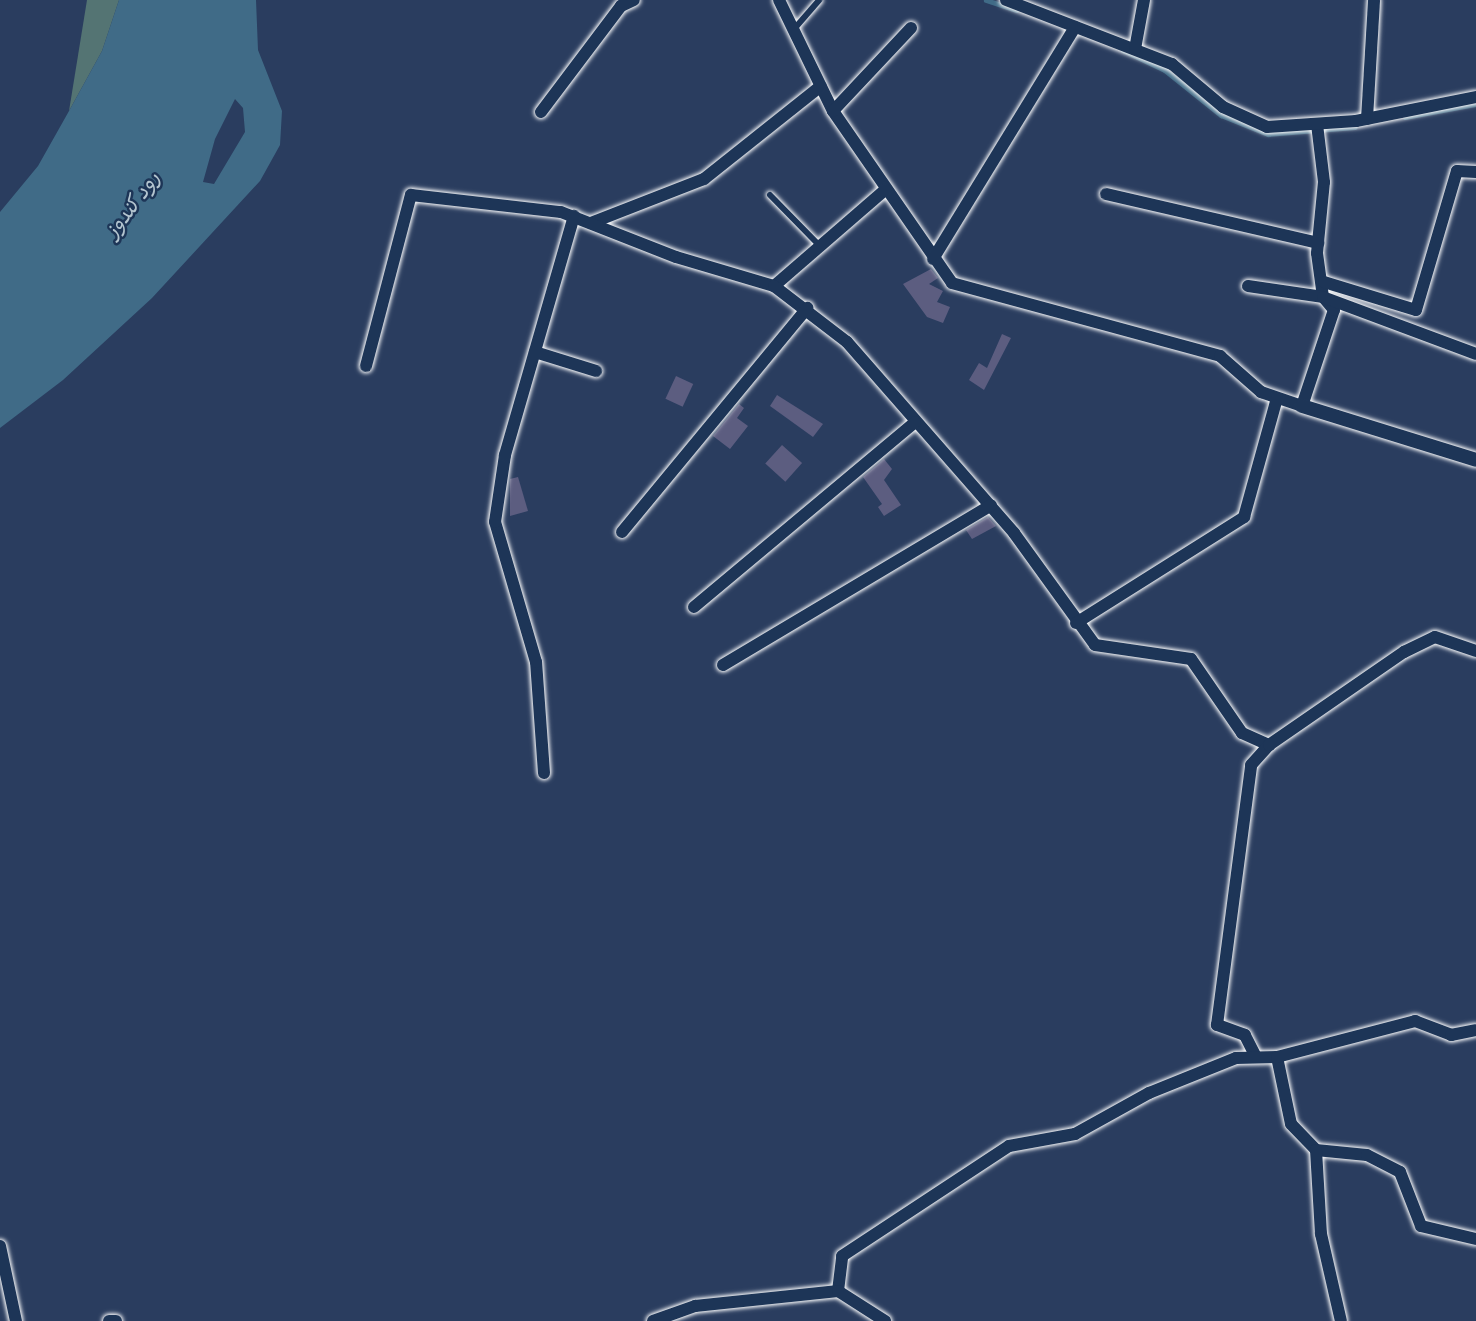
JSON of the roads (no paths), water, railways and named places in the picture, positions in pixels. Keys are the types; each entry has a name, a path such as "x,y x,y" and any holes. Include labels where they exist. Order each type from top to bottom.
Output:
{"street":[{"path":"541,112 621,6 634,0"},
{"path":"779,0 795,28 833,111 952,283 1220,356 1261,392 1476,460"},
{"path":"1006,0 1033,5 1073,32 1135,49 1172,64 1223,107 1268,127 1317,126 1367,119 1476,97"},
{"path":"1135,49 1144,0"},
{"path":"1367,119 1374,0"},
{"path":"833,111 911,28"},
{"path":"933,259 1073,32"},
{"path":"591,223 704,180 821,86"},
{"path":"1302,407 1334,310 1324,297 1318,243 1324,182 1317,126"},
{"path":"1324,282 1416,310 1457,171 1476,172"},
{"path":"774,286 886,189"},
{"path":"1105,194 1318,243"},
{"path":"366,366 411,195 573,216 676,257 774,286 807,308 847,342 990,505 1076,623 1096,645 1191,660 1242,733 1269,745"},
{"path":"544,773 536,662 495,522 505,455 573,216"},
{"path":"1248,286 1324,297 1476,354"},
{"path":"622,532 807,308"},
{"path":"535,352 596,371"},
{"path":"1076,623 1244,517 1277,397"},
{"path":"694,607 915,422"},
{"path":"723,665 990,505"},
{"path":"1256,1057 1245,1035 1217,1025 1237,897 1242,803 1251,765 1269,745 1404,652 1435,637 1476,651"},
{"path":"838,1291 842,1256 1009,1146 1075,1134 1149,1093 1236,1058 1277,1057 1415,1021 1451,1035 1476,1030"},
{"path":"1277,1057 1291,1124 1316,1150 1321,1234 1341,1321"},
{"path":"1316,1150 1367,1155 1400,1172 1421,1226 1476,1239"},
{"path":"0,1246 16,1321"},
{"path":"653,1321 695,1306 838,1291 885,1321"},
{"path":"109,1321 116,1321"}],"lane":[{"path":"795,28 819,0"},
{"path":"771,195 820,246"}],"water":[{"name":"رود کندوز","path":"119,0 256,0 258,50 282,111 280,145 260,181 152,298 63,380 0,428 0,212 38,166 102,51","holes":["235,99 243,108 245,132 214,184 203,182 215,139"]}],"waterway":[{"path":"986,0 1016,10"},
{"path":"1123,50 1165,70 1221,115 1268,134 1355,127"},
{"path":"1405,117 1476,104"}]}
